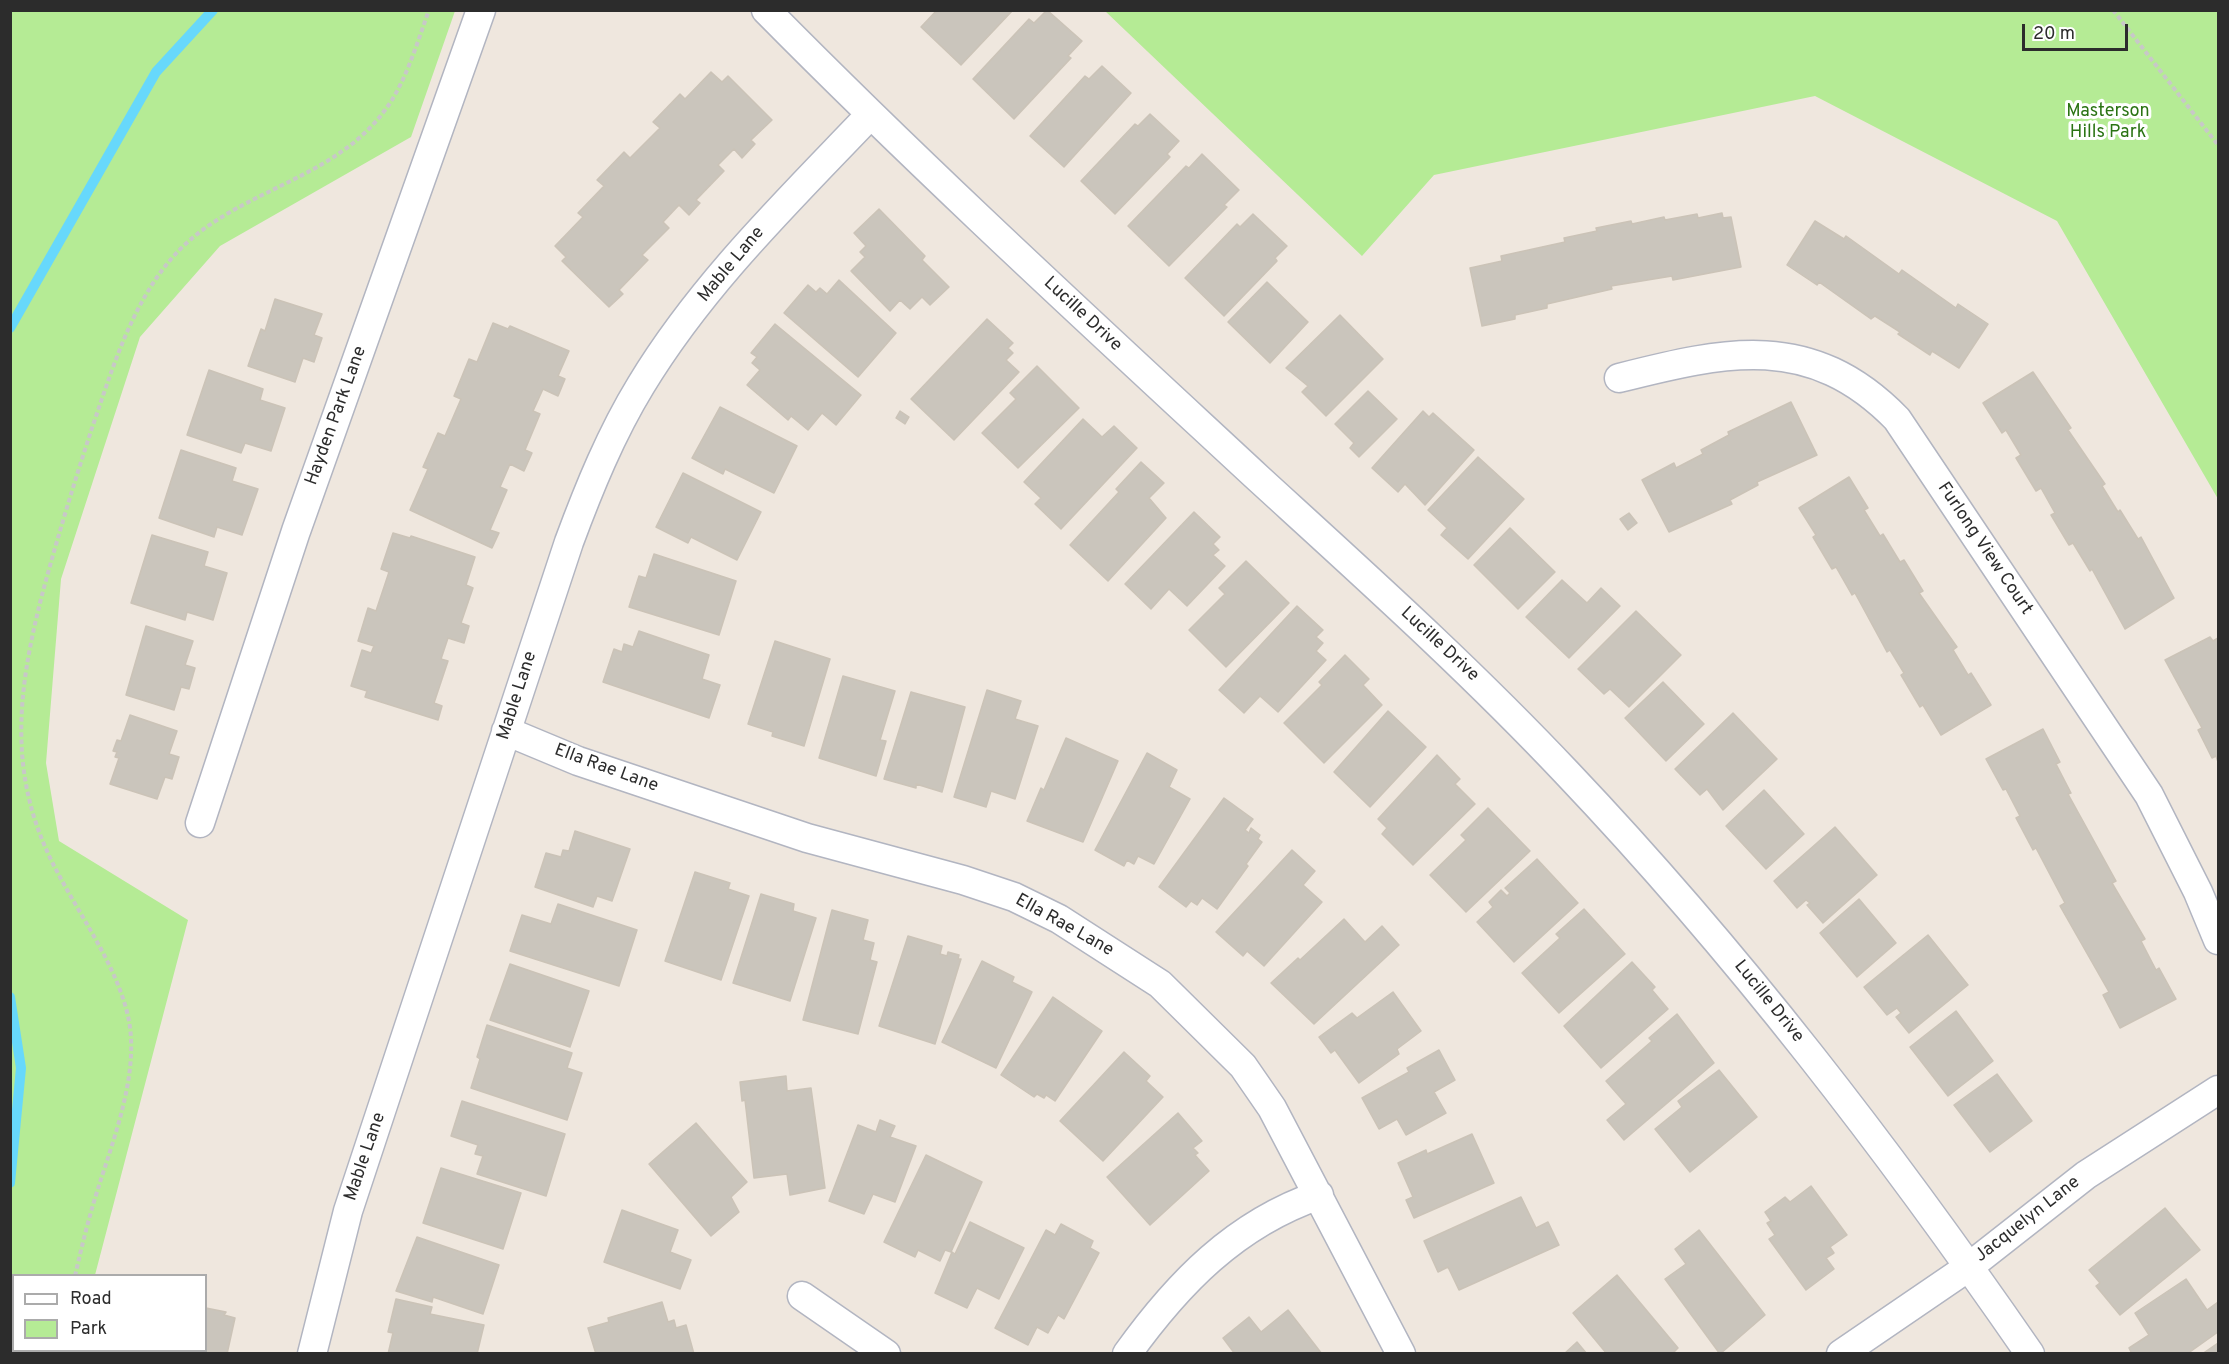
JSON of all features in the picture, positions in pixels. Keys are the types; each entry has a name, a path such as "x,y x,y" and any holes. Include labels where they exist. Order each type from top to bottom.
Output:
{"street":[{"name":"Hayden Park Lane","path":"200,823 296,531 481,10"},
{"name":"Lucille Drive","path":"766,10 870,116 1462,666 1568,774 1739,965 1834,1085 1970,1266 2030,1353"},
{"name":"Mable Lane","path":"312,1353 348,1211 585,499 640,386 677,329 750,241 870,116"},
{"name":"Furlong View Court","path":"1618,378 1685,362 1759,354 1792,357 1840,375 1877,398 1897,419 2006,585 2136,775 2198,892 2218,940"},
{"name":"Ella Rae Lane","path":"506,731 578,761 807,838 993,890 1059,919 1160,984 1243,1066 1272,1108 1401,1353"},
{"name":"Jacquelyn Lane","path":"1841,1353 1970,1266 2086,1175 2218,1090"},
{"path":"1127,1353 1161,1306 1204,1263 1260,1220 1319,1195"},
{"path":"802,1296 886,1353"}],"path":[{"path":"75,1274 91,1212 115,1138 130,1050 129,1021 120,994 105,958 57,872 27,796 20,746 22,692 51,564 73,486 116,358 147,294 171,259 194,237 239,205 306,174 351,147 386,109 410,63 429,10"},
{"path":"2113,10 2218,145"}],"green space":[{"path":"10,11 455,11 411,137 220,246 140,337 61,579 46,763 59,841 188,920 95,1274 12,1274 12,1352 74,1352 73,1354 10,1353"},
{"name":"Masterson Hills Park","path":"1105,11 2218,11 2218,499 2057,221 1815,96 1434,175 1362,256"}],"building":[{"path":"937,10 1013,10 961,65 921,27"},
{"path":"1047,10 1082,41 1068,56 1071,58 1014,119 973,79 1029,19 1034,23"},
{"path":"1102,66 1131,93 1064,167 1030,136 1085,76 1089,79"},
{"path":"711,72 722,82 728,76 772,120 751,140 755,144 742,158 734,149 718,165 724,171 696,200 700,203 689,215 679,205 663,222 669,228 642,255 648,260 619,290 623,294 609,307 562,261 566,257 555,246 583,217 578,213 604,186 597,180 624,152 630,158 660,128 653,122 680,94 685,99"},
{"path":"1150,114 1179,141 1167,154 1170,157 1115,214 1081,181 1135,124 1138,126"},
{"path":"1202,154 1239,190 1224,205 1227,207 1169,266 1128,226 1186,166 1189,168"},
{"path":"879,209 925,256 922,260 949,287 930,305 922,297 910,309 900,300 890,311 851,271 865,257 860,252 866,246 854,233"},
{"path":"1722,213 1723,218 1731,217 1741,267 1673,280 1672,276 1611,286 1612,289 1547,304 1547,308 1515,315 1515,319 1482,326 1470,268 1502,261 1501,256 1565,242 1564,238 1597,231 1596,228 1631,221 1632,224 1664,217 1665,220 1697,214 1698,218"},
{"path":"1253,214 1287,246 1275,258 1277,261 1224,316 1185,278 1237,224 1240,227"},
{"path":"1815,221 1844,239 1846,236 1899,274 1902,270 1956,308 1958,304 1988,324 1959,368 1932,351 1930,355 1875,316 1871,319 1819,282 1817,285 1787,265"},
{"path":"839,280 896,333 858,377 784,313 808,285 816,292 820,288 827,294"},
{"path":"1267,282 1308,322 1270,363 1228,322"},
{"path":"275,299 322,314 314,335 322,338 314,362 303,358 295,382 248,366 261,329 265,331"},
{"path":"1340,315 1383,359 1326,416 1302,392 1308,386 1286,368"},
{"path":"987,319 1013,343 1008,348 1013,353 1006,360 1019,372 954,440 911,399"},
{"path":"493,323 508,329 510,326 569,351 558,376 565,379 558,396 543,389 533,411 540,414 525,450 532,453 524,471 510,464 500,487 507,490 490,530 499,533 492,548 410,510 428,469 423,467 438,433 445,436 461,399 454,396 469,359 477,362"},
{"path":"775,324 861,395 836,425 822,413 808,430 791,416 788,420 747,385 760,370 752,363 757,357 751,353"},
{"path":"1037,366 1079,408 1018,468 982,433 1016,399 1010,393"},
{"path":"209,370 263,389 260,400 285,408 271,451 245,443 241,453 187,435"},
{"path":"2033,372 2071,428 2068,430 2105,484 2102,486 2118,512 2120,510 2138,539 2141,537 2174,598 2125,629 2092,569 2090,571 2073,543 2069,545 2051,515 2055,513 2041,488 2036,491 2016,458 2021,455 2006,430 2002,433 1983,403"},
{"path":"1368,391 1397,419 1359,457 1350,448 1354,443 1335,424"},
{"path":"1791,402 1817,455 1757,482 1758,485 1730,500 1732,504 1669,532 1642,480 1674,463 1676,468 1703,454 1701,450 1729,435 1728,432"},
{"path":"720,407 797,446 774,493 725,469 723,474 692,458"},
{"path":"900,411 909,417 905,424 896,418"},
{"path":"1423,411 1429,417 1433,413 1474,450 1425,505 1405,484 1398,492 1372,468"},
{"path":"1083,419 1102,437 1114,426 1137,448 1061,529 1035,504 1041,498 1024,482"},
{"path":"181,450 236,468 232,481 258,489 242,535 217,527 214,537 159,518"},
{"path":"1478,457 1524,499 1468,559 1441,535 1447,528 1428,510"},
{"path":"1141,462 1164,483 1149,498 1166,518 1108,581 1070,545 1119,492 1116,489"},
{"path":"683,473 761,512 737,560 691,537 688,543 656,527"},
{"path":"1849,477 1868,508 1864,510 1880,536 1883,534 1900,562 1904,560 1923,591 1919,593 1957,647 1953,650 1968,675 1971,673 1991,705 1941,735 1923,705 1920,707 1901,675 1904,673 1890,650 1887,652 1855,593 1852,595 1836,567 1832,569 1813,537 1816,535 1799,508"},
{"path":"1194,512 1220,537 1213,544 1219,550 1213,555 1225,566 1187,606 1169,589 1151,609 1125,584"},
{"path":"1629,513 1637,523 1628,530 1620,519"},
{"path":"1510,528 1555,572 1518,609 1474,565"},
{"path":"393,533 410,538 411,536 475,557 466,585 473,588 461,623 469,626 464,643 448,638 441,659 448,661 434,703 442,706 438,720 365,697 367,691 351,686 362,650 371,653 374,646 358,641 368,608 376,611 389,572 381,569"},
{"path":"152,535 208,552 204,566 227,573 213,620 187,612 185,620 131,603"},
{"path":"654,554 736,581 719,635 629,607 639,576 646,578"},
{"path":"1246,561 1289,603 1226,667 1189,630 1225,594 1219,588"},
{"path":"1562,580 1587,603 1601,588 1620,606 1569,658 1526,617"},
{"path":"1297,606 1323,630 1316,637 1323,643 1316,651 1326,660 1278,712 1260,696 1244,713 1219,690"},
{"path":"1636,611 1681,655 1629,707 1610,689 1604,694 1578,669"},
{"path":"146,626 193,641 185,665 195,668 189,689 181,687 174,710 126,695"},
{"path":"639,631 709,655 702,679 720,685 709,718 603,682 614,649 622,652 624,644 633,647"},
{"path":"2210,637 2213,641 2218,638 2218,762 2216,756 2212,758 2198,730 2202,728 2165,660"},
{"path":"775,641 830,659 804,746 772,736 773,732 748,724"},
{"path":"1345,655 1369,679 1363,685 1382,705 1324,763 1284,723 1322,685 1319,682"},
{"path":"843,676 895,691 880,740 886,741 876,776 819,758"},
{"path":"1663,682 1704,724 1666,761 1625,718"},
{"path":"987,690 1021,701 1015,719 1038,726 1015,799 991,791 986,807 954,797"},
{"path":"911,692 965,707 942,792 916,784 916,788 884,779"},
{"path":"1388,711 1426,747 1370,807 1334,772"},
{"path":"1733,713 1777,759 1723,810 1707,789 1700,795 1675,769"},
{"path":"130,715 177,731 169,754 179,757 172,779 165,777 157,799 110,784 119,758 115,757 117,752 113,751 117,740 121,741"},
{"path":"2043,729 2060,762 2056,764 2071,793 2068,794 2116,881 2112,883 2145,939 2141,941 2156,970 2159,968 2176,999 2120,1028 2103,995 2109,992 2060,906 2065,903 2036,848 2033,850 2016,818 2020,816 2006,789 2003,790 1986,759"},
{"path":"1066,738 1118,761 1083,842 1027,821 1041,788 1044,790"},
{"path":"1147,753 1177,770 1169,787 1190,799 1154,864 1138,856 1134,864 1127,860 1124,866 1095,850"},
{"path":"1437,755 1460,779 1455,784 1475,804 1413,865 1382,834 1387,828 1378,819"},
{"path":"1764,790 1804,834 1766,869 1726,826"},
{"path":"1224,798 1253,819 1245,830 1249,833 1251,828 1260,835 1258,839 1262,842 1217,909 1202,898 1197,905 1191,901 1186,907 1159,887"},
{"path":"1488,808 1530,851 1466,912 1430,875 1466,840 1461,835"},
{"path":"1835,827 1877,875 1823,923 1807,905 1810,903 1806,900 1797,908 1774,881"},
{"path":"575,831 630,849 612,901 597,896 593,907 535,887 546,853 561,857 563,850 569,851"},
{"path":"1292,850 1315,871 1303,885 1322,902 1264,966 1247,951 1243,956 1216,932"},
{"path":"1537,859 1578,903 1514,962 1477,922 1493,907 1489,902 1501,890 1507,896 1510,893 1505,888"},
{"path":"695,872 730,883 728,889 749,896 721,980 665,961"},
{"path":"761,894 794,904 793,911 816,918 790,1001 733,983"},
{"path":"1859,899 1896,943 1857,977 1820,933"},
{"path":"558,904 637,930 619,986 510,951 522,915 551,924"},
{"path":"1584,909 1625,954 1559,1013 1522,973 1560,938 1556,934"},
{"path":"832,910 868,920 863,940 874,943 870,960 877,962 858,1034 803,1020"},
{"path":"1344,919 1365,942 1382,926 1399,945 1314,1024 1271,983 1298,958 1300,960"},
{"path":"1928,935 1968,985 1909,1033 1896,1017 1901,1013 1897,1008 1887,1015 1864,987"},
{"path":"908,936 942,946 940,954 947,956 948,952 959,955 958,959 961,959 935,1044 879,1026"},
{"path":"982,961 1014,977 1012,982 1032,992 996,1068 942,1042"},
{"path":"1632,962 1655,987 1652,990 1668,1009 1601,1068 1564,1026"},
{"path":"510,964 589,991 570,1047 490,1020"},
{"path":"1393,992 1421,1031 1397,1049 1399,1054 1359,1083 1335,1050 1331,1053 1319,1037 1352,1013 1357,1018"},
{"path":"1053,997 1102,1031 1055,1101 1046,1095 1044,1098 1037,1094 1034,1097 1001,1075"},
{"path":"1956,1011 1993,1061 1948,1096 1910,1047"},
{"path":"1677,1014 1714,1063 1624,1140 1607,1120 1626,1104 1606,1081 1652,1041 1649,1038"},
{"path":"487,1025 572,1053 567,1068 582,1073 567,1120 471,1088 480,1059 477,1057"},
{"path":"1439,1050 1455,1080 1434,1092 1446,1113 1406,1135 1397,1119 1379,1129 1362,1098 1409,1072 1407,1068"},
{"path":"1124,1052 1150,1076 1146,1081 1163,1097 1103,1161 1060,1121"},
{"path":"1719,1070 1757,1117 1690,1172 1655,1129 1682,1107 1678,1101"},
{"path":"1997,1074 2032,1121 1990,1152 1954,1105"},
{"path":"786,1076 787,1091 811,1088 825,1188 790,1195 787,1174 754,1178 745,1100 742,1101 740,1082"},
{"path":"462,1101 565,1134 546,1196 477,1174 483,1156 475,1154 478,1145 451,1136"},
{"path":"1178,1113 1202,1141 1193,1148 1198,1153 1195,1155 1209,1171 1150,1225 1107,1177"},
{"path":"880,1120 895,1126 890,1137 916,1146 895,1202 873,1194 864,1214 829,1201 858,1125 876,1132"},
{"path":"696,1123 747,1182 731,1197 739,1212 711,1236 649,1164"},
{"path":"1472,1134 1494,1183 1414,1218 1406,1200 1413,1197 1398,1163 1426,1150 1427,1154"},
{"path":"926,1155 982,1182 951,1252 945,1250 940,1261 918,1250 915,1257 884,1242"},
{"path":"441,1168 521,1193 503,1249 423,1223"},
{"path":"1811,1186 1847,1235 1830,1247 1834,1253 1826,1258 1834,1269 1806,1290 1769,1239 1775,1235 1767,1223 1771,1221 1765,1212 1785,1197 1790,1202"},
{"path":"1521,1197 1536,1228 1548,1222 1559,1245 1459,1290 1448,1267 1438,1272 1424,1241"},
{"path":"2165,1208 2200,1250 2120,1315 2096,1286 2100,1283 2089,1270"},
{"path":"622,1210 678,1230 670,1252 691,1260 680,1289 604,1262"},
{"path":"970,1222 1024,1248 999,1299 977,1288 967,1308 935,1293 952,1252 955,1254"},
{"path":"1061,1224 1093,1241 1090,1248 1099,1253 1064,1319 1058,1315 1048,1333 1037,1327 1028,1345 995,1328 1046,1230 1055,1235"},
{"path":"1699,1230 1765,1315 1720,1354 1665,1279 1686,1264 1675,1249"},
{"path":"417,1237 499,1265 483,1314 433,1297 432,1302 396,1291"},
{"path":"1617,1275 1678,1348 1672,1354 1607,1354 1573,1313"},
{"path":"2186,1279 2207,1310 2218,1302 2218,1332 2187,1354 2132,1354 2129,1348 2149,1335 2135,1313"},
{"path":"396,1299 432,1307 430,1314 484,1325 477,1354 388,1354 393,1333 388,1332"},
{"path":"662,1302 668,1322 674,1320 676,1328 686,1325 694,1354 596,1354 588,1328 609,1322 608,1318"},
{"path":"207,1308 226,1312 224,1315 235,1318 227,1354 170,1354 170,1352 207,1352"},
{"path":"1288,1310 1322,1354 1235,1354 1223,1338 1249,1317 1261,1332"},
{"path":"1577,1342 1587,1354 1564,1354"},
{"path":"2218,1343 2218,1354 2202,1354"}],"waterway":[{"path":"10,328 156,72 213,10"},
{"path":"10,997 21,1068 10,1183"}]}
